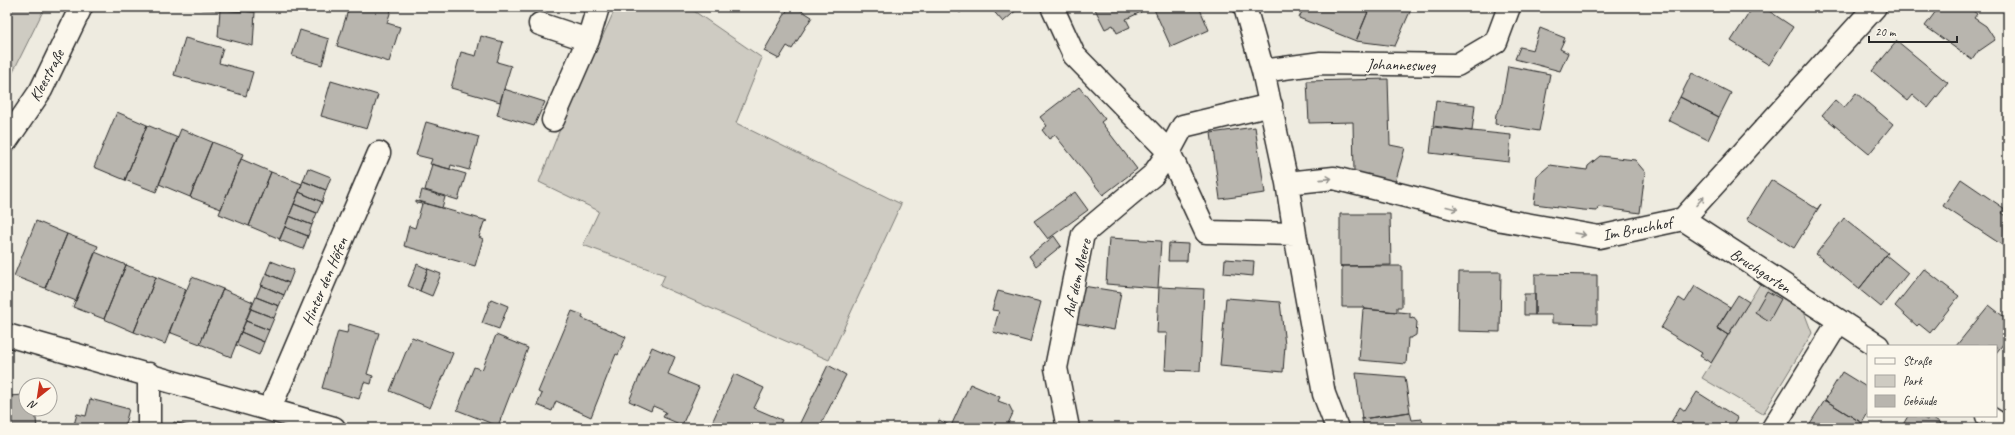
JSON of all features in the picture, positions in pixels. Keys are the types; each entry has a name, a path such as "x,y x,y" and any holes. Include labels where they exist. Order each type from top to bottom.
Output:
{"street":[{"name":"Kleestraße","path":"7,140 41,90 81,7"},
{"path":"553,120 588,40 598,7"},
{"path":"1055,7 1053,9 1074,54 1169,152 1206,232 1295,234"},
{"path":"1245,7 1271,105 1287,183 1324,394 1337,428"},
{"name":"Johannesweg","path":"1263,72 1320,63 1457,65 1496,42 1509,7"},
{"name":"Im Bruchhof","path":"1287,183 1334,178 1502,220 1599,237 1683,219 1875,7"},
{"path":"540,24 588,40"},
{"name":"Auf dem Meere","path":"1068,428 1056,368 1083,234 1153,175 1169,152 1183,126 1271,105"},
{"name":"Hinter den Höfen","path":"270,408 379,153"},
{"name":"Bruchgarten","path":"1683,219 1876,345"},
{"path":"1773,428 1839,321"},
{"path":"7,335 270,408 334,428"},
{"path":"148,374 149,428"},
{"path":"1989,417 2006,428"}],"green space":[{"path":"7,7 45,7 12,74 7,80"},
{"path":"616,7 688,7 762,58 736,123 901,204 829,360 660,286 665,275 583,245 599,211 539,182 558,134"},
{"path":"1760,284 1804,312 1812,333 1763,414 1702,378"}],"building":[{"path":"201,7 255,7 255,12 201,9"},
{"path":"349,7 392,7 387,23 400,27 389,62 337,46"},
{"path":"789,7 796,7 812,17 792,49 787,46 779,59 764,51"},
{"path":"955,7 966,7 960,13"},
{"path":"990,7 1020,7 1003,22"},
{"path":"1094,7 1138,7 1141,12 1126,19 1130,27 1117,33 1113,25 1105,29"},
{"path":"1153,7 1199,7 1209,30 1171,47"},
{"path":"1304,7 1370,7 1356,41 1299,18"},
{"path":"1370,7 1412,7 1395,46 1356,41"},
{"path":"1753,7 1763,7 1793,27 1769,65 1731,41"},
{"path":"1939,7 1968,7 1977,14 1974,18 1986,26 1995,40 1979,50 1972,60 1925,26"},
{"path":"220,10 255,12 253,46 218,37"},
{"path":"1540,28 1565,38 1560,49 1568,53 1560,71 1515,59 1520,47 1533,50"},
{"path":"300,30 329,39 322,65 292,56"},
{"path":"481,36 503,42 497,62 511,66 500,102 451,88 461,52 476,56"},
{"path":"185,38 223,48 219,63 253,72 246,96 174,75"},
{"path":"1897,41 1948,83 1928,108 1913,95 1908,101 1872,71"},
{"path":"1508,66 1550,74 1539,131 1495,124 1496,114 1501,107"},
{"path":"1692,73 1731,93 1719,117 1680,97"},
{"path":"1388,79 1390,145 1405,148 1395,183 1354,172 1353,122 1309,123 1307,81"},
{"path":"331,81 378,95 367,129 321,116"},
{"path":"1079,87 1105,119 1101,122 1137,169 1103,195 1055,135 1049,139 1042,130 1047,126 1040,117"},
{"path":"504,89 545,102 534,126 497,115"},
{"path":"1856,93 1893,124 1869,154 1822,115 1835,100 1844,108"},
{"path":"1680,97 1719,117 1708,140 1668,120"},
{"path":"1436,100 1475,105 1472,131 1433,126"},
{"path":"117,112 147,125 125,180 94,167"},
{"path":"426,122 479,137 469,170 451,165 450,169 430,164 432,159 416,155"},
{"path":"147,125 178,138 156,192 125,180"},
{"path":"1255,127 1265,193 1220,199 1211,133"},
{"path":"1433,127 1511,135 1509,162 1430,153"},
{"path":"181,129 212,142 190,197 159,184"},
{"path":"212,142 243,154 221,209 190,197"},
{"path":"1600,156 1635,160 1645,172 1640,213 1598,207 1597,211 1534,204 1537,176 1550,165 1587,170 1588,166"},
{"path":"241,159 271,172 249,226 219,214"},
{"path":"432,164 466,174 458,200 425,190"},
{"path":"308,168 331,177 326,190 303,181"},
{"path":"271,172 302,184 280,239 249,226"},
{"path":"1961,179 2005,209 2002,213 2008,217 2008,242 2005,247 1943,206"},
{"path":"1771,180 1817,209 1821,204 1794,248 1747,219"},
{"path":"303,181 326,190 322,202 299,192"},
{"path":"422,190 445,197 442,208 419,201"},
{"path":"299,192 322,202 317,213 294,204"},
{"path":"1075,192 1088,210 1048,239 1034,221"},
{"path":"416,201 488,221 484,222 479,237 483,239 475,266 404,246 409,226 415,228 422,204 416,203"},
{"path":"294,204 317,213 312,225 289,216"},
{"path":"1340,214 1390,214 1391,265 1340,266"},
{"path":"289,216 312,225 308,236 285,227"},
{"path":"1844,218 1888,253 1859,289 1816,254"},
{"path":"36,221 67,234 45,288 14,276"},
{"path":"285,227 308,236 303,249 279,240"},
{"path":"67,234 98,246 76,301 45,288"},
{"path":"1054,236 1061,246 1036,266 1029,256"},
{"path":"1109,238 1161,241 1158,288 1106,284"},
{"path":"1169,243 1188,244 1187,261 1168,261"},
{"path":"95,252 126,265 104,319 73,307"},
{"path":"1886,255 1908,273 1881,307 1859,289"},
{"path":"1225,259 1254,261 1253,276 1224,273"},
{"path":"271,261 294,270 289,283 266,273"},
{"path":"417,264 428,269 420,291 408,286"},
{"path":"126,265 156,277 134,332 104,319"},
{"path":"1342,266 1402,266 1402,307 1397,307 1397,312 1365,309 1364,307 1342,307"},
{"path":"428,269 441,274 432,296 420,291"},
{"path":"1924,269 1959,296 1930,333 1919,324 1917,326 1895,306"},
{"path":"1459,272 1501,272 1500,332 1458,331"},
{"path":"266,273 289,283 284,295 261,285"},
{"path":"1535,274 1597,275 1597,324 1552,323 1552,315 1535,315"},
{"path":"156,277 186,289 165,344 134,332"},
{"path":"192,277 223,289 200,344 169,332"},
{"path":"261,285 284,295 279,306 256,297"},
{"path":"1083,286 1121,292 1114,330 1076,323"},
{"path":"1695,286 1730,307 1717,328 1728,335 1711,363 1700,356 1702,353 1661,328 1679,298 1685,302"},
{"path":"1159,287 1204,289 1200,371 1165,370 1167,333 1157,333"},
{"path":"223,289 253,302 231,357 200,344"},
{"path":"998,291 1041,302 1030,342 993,332 999,311 992,310"},
{"path":"1767,291 1781,299 1769,321 1755,312"},
{"path":"1524,294 1535,294 1535,315 1524,315"},
{"path":"1738,295 1749,302 1728,335 1717,328"},
{"path":"256,297 279,306 274,318 251,309"},
{"path":"1226,298 1280,302 1285,345 1283,372 1220,366"},
{"path":"491,299 508,306 499,329 482,323"},
{"path":"1989,305 2008,320 2008,338 1997,352 1997,345 1957,345"},
{"path":"251,309 274,318 269,330 246,321"},
{"path":"1363,309 1410,313 1410,318 1413,317 1417,322 1416,335 1408,338 1406,364 1359,360"},
{"path":"572,311 583,315 582,318 626,337 618,355 616,354 591,417 556,401 552,411 537,405 542,394 538,392"},
{"path":"246,321 269,330 264,342 241,332"},
{"path":"349,324 379,333 367,374 373,376 371,384 364,382 359,399 322,388 338,331 347,333"},
{"path":"241,332 264,342 259,355 236,345"},
{"path":"496,335 528,348 498,426 457,410 474,367 482,370"},
{"path":"412,337 453,353 430,408 390,391"},
{"path":"652,347 675,357 668,374 699,387 682,425 663,417 666,412 660,409 653,406 651,411 629,401"},
{"path":"828,365 846,375 819,428 807,428 799,425"},
{"path":"1842,372 1867,387 1867,415 1862,423 1825,400"},
{"path":"1356,373 1405,377 1410,412 1362,419"},
{"path":"734,374 764,388 754,408 782,420 778,428 710,427"},
{"path":"970,384 1000,397 998,401 1009,405 1013,413 1006,428 957,428 951,426"},
{"path":"1697,392 1738,418 1732,428 1681,428 1671,422 1680,407 1685,411"},
{"path":"18,395 18,417 36,417 37,428 7,428 7,396"},
{"path":"90,399 129,409 124,428 73,428 77,414 86,416"},
{"path":"1825,400 1862,423 1858,428 1807,428"},
{"path":"1410,412 1412,420 1422,419 1424,428 1364,428 1362,419"},
{"path":"1907,417 1922,417 1927,420 1929,417 1932,417 1941,423 1938,427 1940,428 1901,428"},
{"path":"939,420 951,426 957,428 937,428"},
{"path":"174,422 195,428 172,428"}]}
